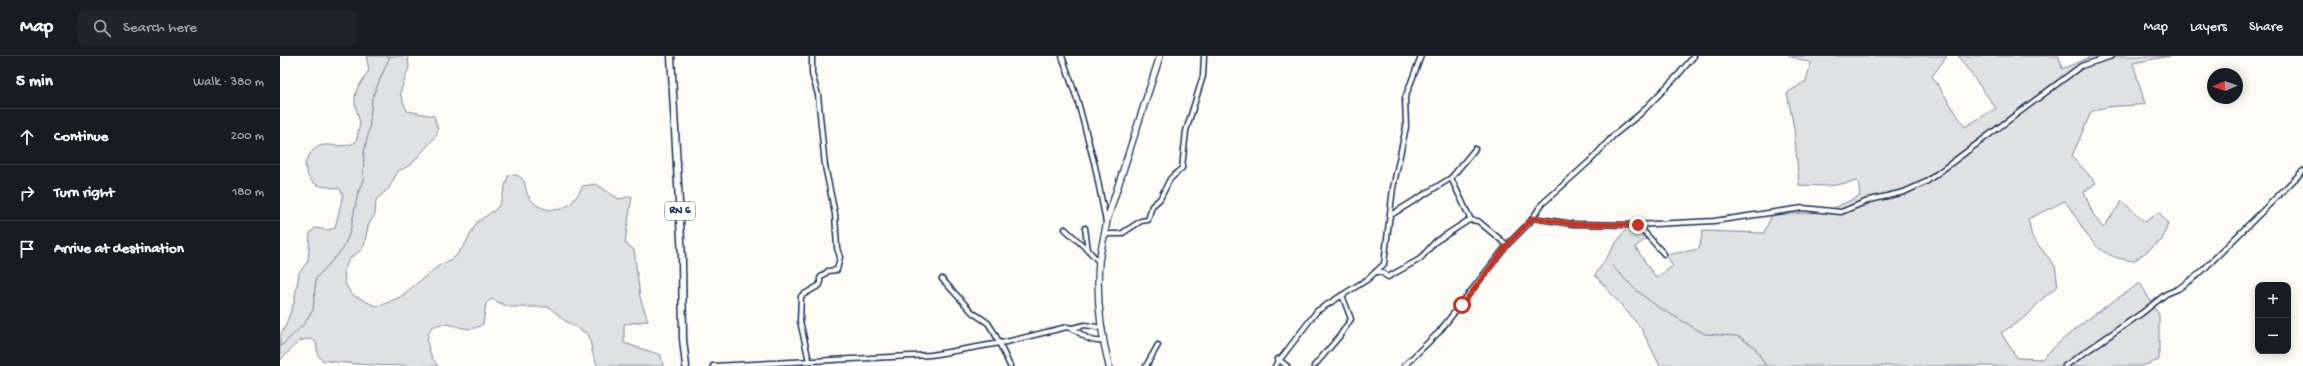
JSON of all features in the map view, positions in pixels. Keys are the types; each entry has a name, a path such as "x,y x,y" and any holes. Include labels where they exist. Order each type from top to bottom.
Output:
{"main road":[{"name":"RN 6","path":"671,56 682,252 683,339 686,366"},
{"path":"1109,366 1103,341 1102,328 1100,262 1104,234 1160,56"}],"street":[{"path":"809,361 800,321 801,296 820,285 820,278 825,273 837,270 840,261 837,248 835,214 825,166 818,95 812,74 812,56"},
{"path":"1062,56 1078,102 1095,166 1107,224"},
{"path":"1104,234 1120,234 1140,221 1148,220 1152,206 1160,199 1170,179 1182,168 1186,131 1203,76 1204,56"},
{"path":"1275,366 1278,359 1313,314 1368,279 1376,272 1385,259 1385,237 1391,215 1393,188 1406,127 1405,98 1421,56"},
{"path":"1404,366 1439,332 1507,245 1533,218 1546,201 1590,160 1614,135 1644,110 1694,56"},
{"path":"1533,218 1573,224 1638,225 1714,221 1803,208 1841,212 1870,200 1904,192 1941,172 1982,138 2081,66 2112,56"},
{"path":"1391,215 1451,178 1475,150"},
{"path":"2064,366 2142,313 2166,294 2178,289 2199,274 2303,171"},
{"path":"1451,178 1471,220"},
{"path":"1376,272 1388,277 1408,267 1420,259 1435,242 1471,220 1478,221 1507,245"},
{"path":"1638,225 1664,254"},
{"path":"1085,228 1088,250"},
{"path":"1065,229 1100,262"},
{"path":"942,279 967,307 988,323 1000,343 1010,366"},
{"path":"1314,366 1339,337 1351,319 1342,295"},
{"path":"713,366 931,355 1000,343 1067,327 1072,328 1085,325 1102,328"},
{"path":"1072,328 1090,340 1103,341"},
{"path":"1146,366 1158,345"},
{"path":"1278,359 1287,366"}],"shaded area":[{"path":"366,56 408,56 409,67 400,93 407,111 434,116 438,130 436,136 411,165 398,171 389,188 376,200 375,214 368,226 364,246 350,258 344,270 345,283 351,294 375,306 382,305 400,297 437,267 455,257 464,246 477,222 495,210 500,204 508,176 516,175 522,178 530,199 540,207 552,210 570,204 583,186 596,184 619,199 632,196 625,243 634,250 640,297 648,321 624,324 624,343 661,355 663,366 598,366 593,355 589,335 564,320 549,307 509,307 491,299 486,304 483,324 478,327 468,329 440,324 432,327 428,337 428,347 438,366 365,365 322,360 318,355 316,342 305,339 296,344 280,360 280,335 285,327 294,302 299,273 308,261 310,233 315,228 328,230 335,228 343,195 340,189 321,186 312,182 305,163 311,153 322,145 340,146 356,142 360,123 355,104 355,97 357,89 369,70"},
{"path":"1789,56 1947,56 1932,76 1965,127 1996,108 1958,56 2059,56 2062,69 2093,56 2170,56 2133,63 2145,104 2110,107 2097,109 2091,112 2072,156 2096,183 2084,192 2093,214 2103,228 2122,201 2145,222 2159,212 2168,224 2162,240 2134,261 2120,259 2108,254 2092,241 2065,201 2028,219 2032,237 2055,266 2058,286 2041,300 2027,316 2001,333 2017,358 2042,359 2077,328 2140,283 2159,315 2159,360 2142,366 1673,366 1671,364 1660,366 1641,328 1595,275 1627,227 1636,226 1646,239 1635,247 1656,278 1673,266 1666,255 1699,249 1703,231 1764,233 1772,215 1825,212 1860,196 1858,181 1829,186 1799,185 1794,128 1787,93 1806,81 1811,63"}],"waterway":[{"path":"280,347 304,324 313,310 316,278 343,249 350,232 358,193 363,180 364,152 369,131 372,98 390,56"},
{"path":"1612,266 1636,290 1658,307 1705,334 1737,336 1754,346 1766,366"}],"route":[{"path":"1462,305 1507,245 1533,218 1573,224 1638,225"}]}
